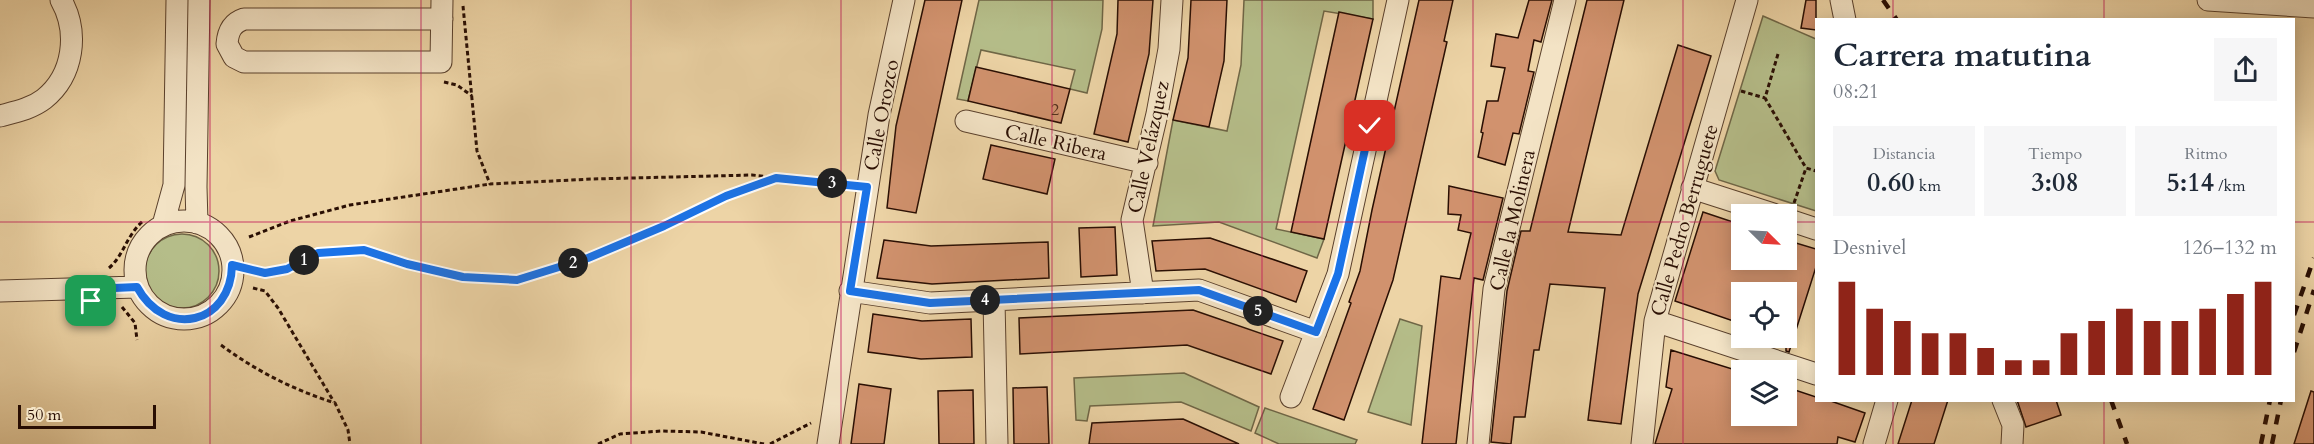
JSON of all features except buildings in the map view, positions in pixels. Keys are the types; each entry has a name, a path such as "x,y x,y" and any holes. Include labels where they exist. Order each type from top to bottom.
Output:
{"street":[{"path":"0,116 22,110 44,99 58,83 70,59 72,31 61,0"},
{"path":"154,222 197,223 210,229 221,238 229,250 232,279 219,305 207,314 180,320 166,316 149,304 137,287 135,275 138,251 148,236 154,222 174,186 177,0"},
{"path":"197,223 199,0"},
{"name":"Calle Orozco","path":"828,444 879,115 904,0"},
{"name":"Calle Velázquez","path":"1143,293 1132,220 1169,49 1172,0"},
{"path":"1291,397 1338,274 1398,0"},
{"name":"Calle la Molinera","path":"1478,444 1494,289 1565,0"},
{"name":"Calle Pedro Berruguete","path":"1642,444 1654,321 1747,0"},
{"path":"1841,0 1845,18"},
{"path":"2208,0 2314,7"},
{"path":"442,9 441,62 244,62 234,57 227,44 227,35 234,25 244,20 442,9"},
{"name":"Calle Ribera","path":"966,121 1146,163"},
{"path":"1692,188 1742,204"},
{"path":"1797,217 1815,228"},
{"path":"0,291 137,287"},
{"path":"850,291 930,303 1199,290 1316,332"},
{"path":"994,300 997,444"},
{"path":"1654,321 1815,374"},
{"path":"1874,444 1886,402"},
{"path":"2004,402 2013,425 2012,444"}],"path":[{"path":"463,0 477,151 490,184"},
{"path":"1765,98 1778,54"},
{"path":"443,81 457,85 472,96"},
{"path":"1740,91 1765,98 1806,168 1815,171"},
{"path":"1793,204 1806,168"},
{"path":"249,237 290,221 350,206 490,184 594,178 752,175 867,187"},
{"path":"232,265 265,273 287,269 318,253 364,250 407,264 463,277 517,280 588,258 664,226 726,196 776,178"},
{"path":"105,272 119,256 131,233 154,222"},
{"path":"253,288 265,291 279,308 335,403 348,430 350,444"},
{"path":"119,304 135,322 137,340"},
{"path":"221,345 250,366 312,396 335,403"},
{"path":"770,444 819,418"},
{"path":"598,444 620,434 661,431 701,432 764,444"}],"green space":[{"path":"979,0 1103,0 1102,29 1087,93 1070,89 1075,70 981,50 968,101 957,99"},
{"path":"1244,0 1373,0 1373,19 1324,11 1276,229 1324,239 1317,258 1219,222 1153,226 1173,120 1227,131 1241,65"},
{"path":"1763,16 1815,39 1815,211 1719,180 1715,171"},
{"path":"182,234 196,237 208,245 216,257 219,271 216,285 208,297 196,305 182,308 168,305 156,297 148,285 145,271 148,257 156,245 168,237"},
{"path":"1400,319 1422,326 1411,425 1368,412"},
{"path":"1184,373 1259,407 1251,431 1181,402 1090,406 1087,421 1076,420 1074,378"},
{"path":"1265,408 1357,440 1355,444 1279,444 1255,433"}],"railway":[{"path":"1883,0 1896,18"},
{"path":"2295,312 2314,258"},
{"path":"2295,349 2314,290"},
{"path":"2112,402 2127,444"},
{"path":"2261,444 2270,402"},
{"path":"2272,444 2281,402"}],"route":[{"path":"91,301 91,289 137,287 144,300 166,316 180,320 194,318 207,314 219,305 232,279 232,265 265,273 287,269 318,253 364,250 407,264 463,277 517,280 588,258 664,226 726,196 776,178 867,187 850,291 930,303 1199,290 1316,332 1338,274 1370,126"}]}
